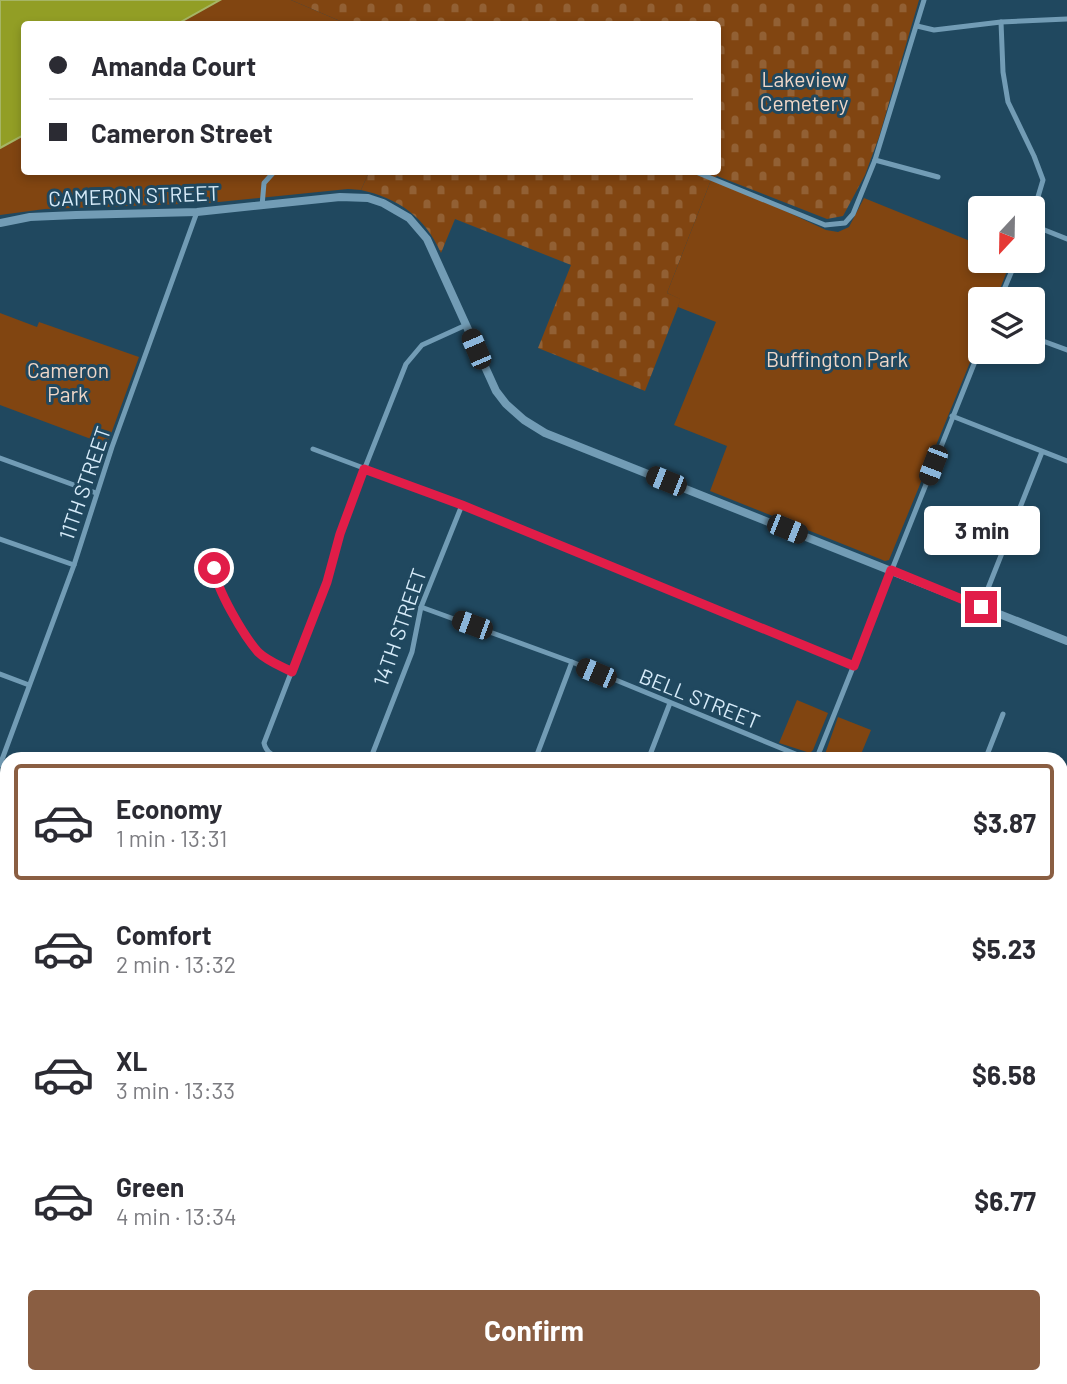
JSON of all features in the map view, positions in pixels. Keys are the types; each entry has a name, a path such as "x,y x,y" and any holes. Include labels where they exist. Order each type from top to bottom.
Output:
{"main road":[{"name":"CAMERON STREET","path":"0,223 76,215 197,212 355,197 376,201 409,218 427,239 496,390 506,404 524,420 545,433 1067,641"}],"street":[{"path":"703,175 825,225 845,223 853,215 875,160 924,0"},
{"path":"917,26 934,30 1001,22 1067,19"},
{"path":"1001,22 1003,72 1008,102 1034,156 1042,180 1038,196"},
{"path":"875,160 937,177"},
{"path":"262,206 264,183 271,175"},
{"name":"11TH STREET","path":"5,752 74,565 96,493 197,212"},
{"path":"1045,230 1067,239"},
{"path":"268,752 264,743 327,582 340,534 406,364 422,345 466,325"},
{"path":"1045,342 1067,351"},
{"path":"819,752 974,364"},
{"path":"952,416 1067,461"},
{"path":"313,449 462,505 854,666"},
{"path":"981,607 1042,452"},
{"path":"0,457 96,493"},
{"name":"14TH STREET","path":"373,752 412,652 421,607 462,505"},
{"path":"0,539 74,565"},
{"path":"214,568 220,590 259,653 292,672"},
{"name":"BELL STREET","path":"421,607 572,662 790,752"},
{"path":"538,752 572,662"},
{"path":"0,674 29,685"},
{"path":"651,752 670,703"},
{"path":"988,752 1003,714"}],"green space":[{"path":"220,0 291,0 340,21 182,21"},
{"name":"Lakeview Cemetery","path":"291,0 919,0 879,137 865,175 843,216 827,219 717,176 711,180 667,293 681,299 645,391 538,348 571,265 455,219 441,253 427,229 409,211 387,198 361,190 368,175 721,175 721,21 340,21"},
{"path":"21,137 21,175 368,175 361,190 348,189 209,203 45,209 0,215 0,148"},
{"name":"Buffington Park","path":"711,180 826,230 838,232 849,227 864,198 968,240 968,273 1006,273 1001,287 968,287 969,364 889,560 885,561 710,491 727,446 674,425 716,322 678,307 680,299 667,293"},
{"name":"Cameron Park","path":"0,313 37,327 39,322 139,357 107,445 0,405"},
{"path":"797,700 828,713 811,752 779,743"},
{"path":"838,717 871,730 862,752 826,752"}],"shaded area":[{"path":"0,0 220,0 182,21 21,21 21,137 0,148"}],"route":[{"path":"214,568 220,590 259,653 292,672 327,582 340,534 364,469 462,505 854,666 891,570 981,607"}]}
